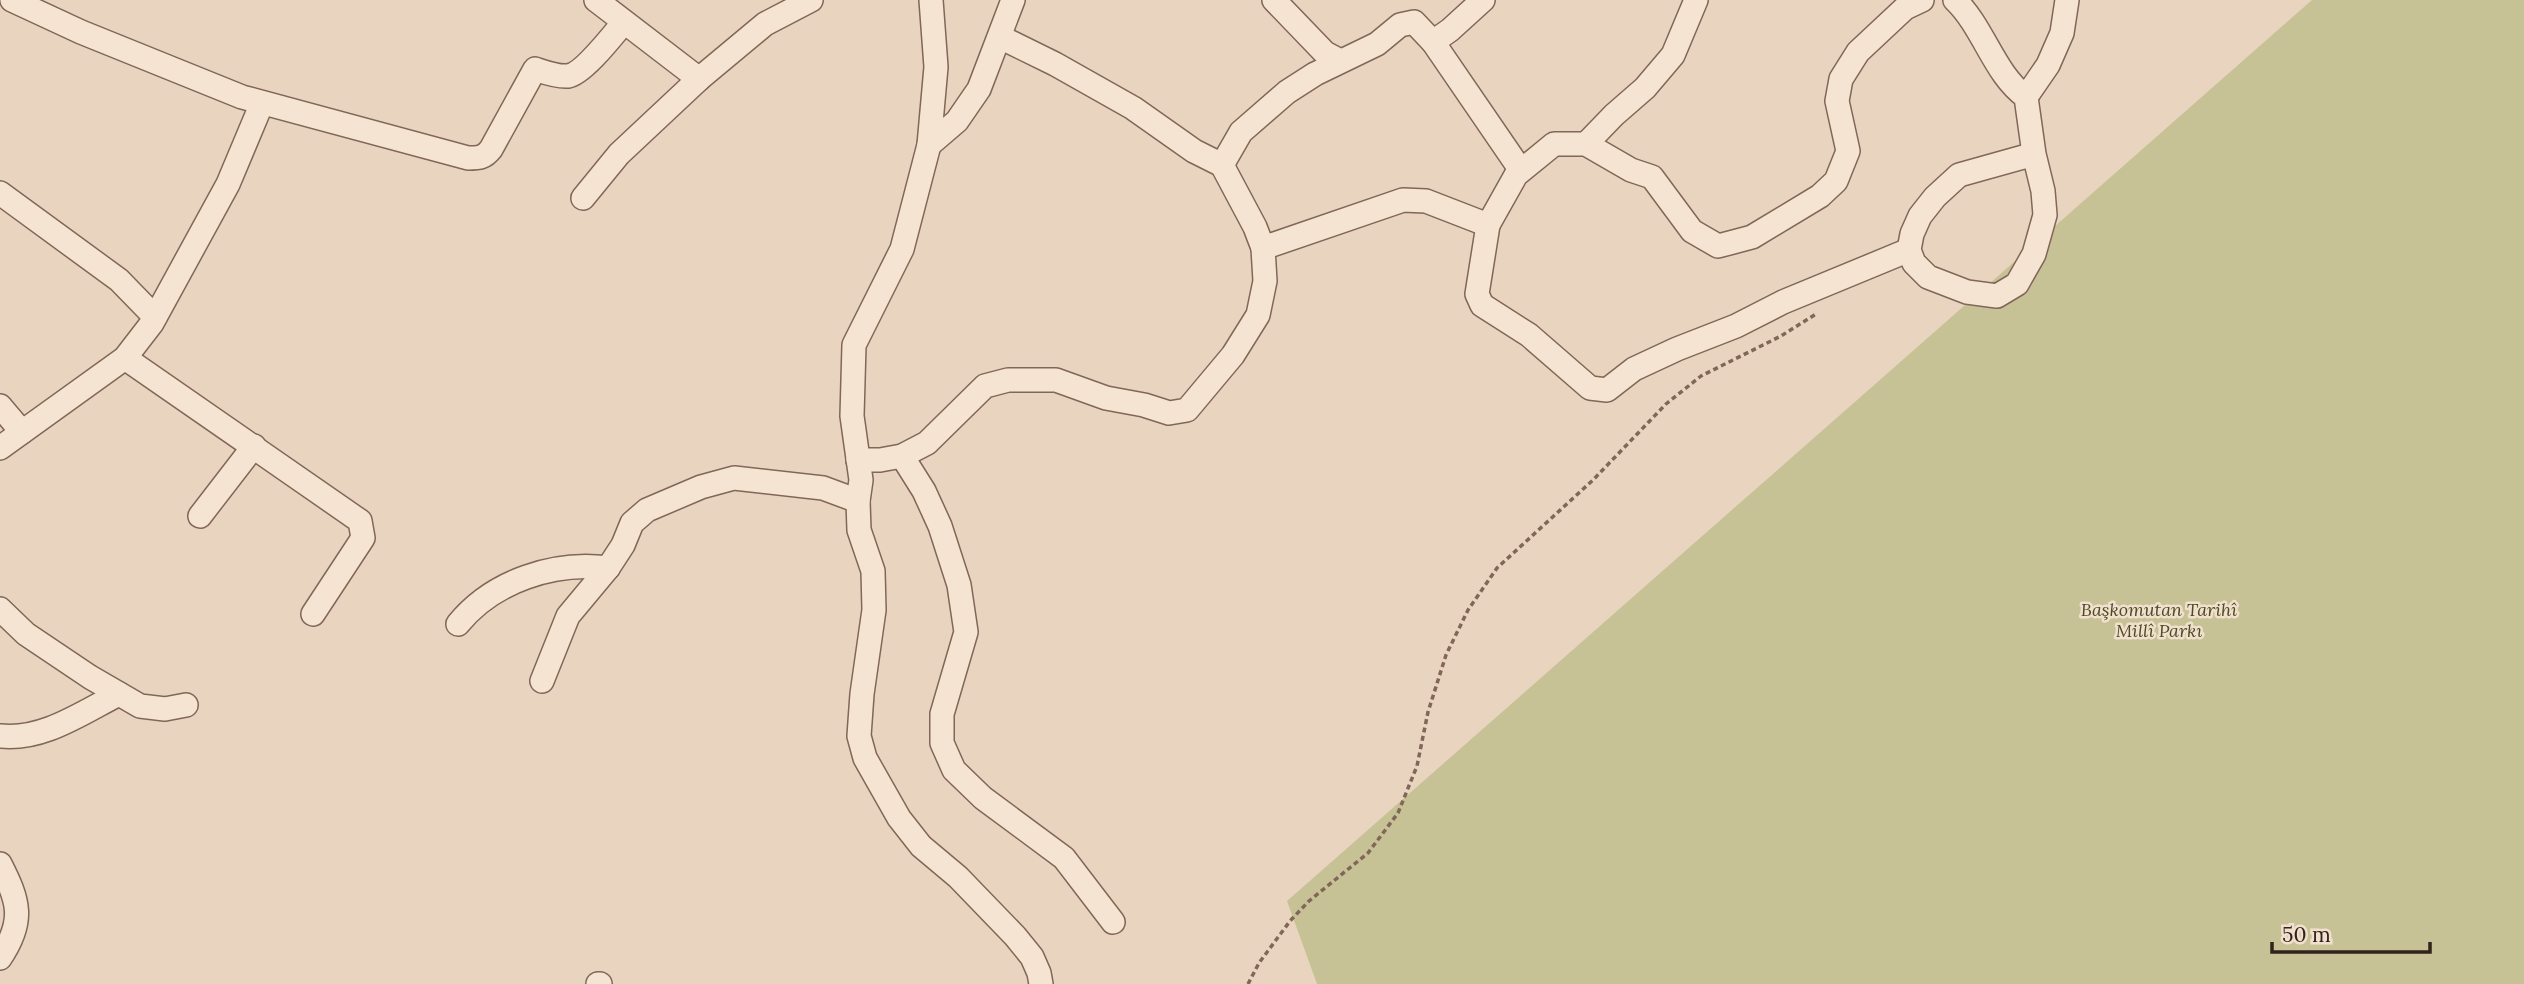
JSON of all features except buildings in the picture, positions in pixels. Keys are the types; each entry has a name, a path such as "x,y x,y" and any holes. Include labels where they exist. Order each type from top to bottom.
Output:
{"street":[{"path":"12,0 141,57 262,103 468,158 479,158 491,149 534,69 572,75 624,22"},
{"path":"596,0 699,79"},
{"path":"583,198 619,154 699,79 765,24 811,0"},
{"path":"931,0 936,67 929,145 902,248 854,345 852,416 861,480 858,501 859,530 873,571 874,610 859,736 865,758 899,818 921,846 958,877 1016,936 1032,957 1041,984"},
{"path":"929,145 957,121 979,89 1013,0"},
{"path":"1274,0 1325,53 1340,61"},
{"path":"1433,42 1483,0"},
{"path":"1586,144 1645,88 1673,55 1682,39 1696,0"},
{"path":"1909,250 1826,284 1736,326 1677,348 1634,369 1607,390 1590,388 1528,335 1482,304 1477,294 1488,226 1520,169 1554,144 1586,144 1631,170 1652,177 1692,231 1718,246 1752,237 1820,196 1836,181 1848,151 1837,102 1841,79 1858,52 1905,8 1922,0"},
{"path":"1955,0 1970,14 2011,83 2026,97 2045,215 2034,254 2017,284 1997,296 1967,292 1928,276 1913,262 1909,250 1920,216 1935,197 1959,175 2034,154"},
{"path":"2026,97 2048,65 2062,33 2067,0"},
{"path":"1222,165 1241,132 1287,92 1340,61 1377,44 1400,25 1413,22 1433,42 1520,169"},
{"path":"858,460 902,456 927,443 985,386 1008,380 1056,380 1106,398 1169,413 1188,410 1233,355 1258,315 1265,281 1263,248 1255,227 1222,165 1194,151 1133,108 1000,37"},
{"path":"0,448 125,358 155,317 229,184 262,103"},
{"path":"0,193 119,280 155,317"},
{"path":"1263,248 1403,200 1426,201 1488,226"},
{"path":"125,358 356,516 362,527 363,538 313,614"},
{"path":"0,406 22,432"},
{"path":"200,516 254,446"},
{"path":"902,456 924,491 940,526 959,585 966,632 942,714 942,743 954,770 983,798 1064,858 1113,922"},
{"path":"542,681 568,616 608,568 623,545 632,523 647,510 701,487 734,478 823,488 858,501"},
{"path":"458,624 470,610 492,594 529,576 549,569 589,565 608,568"},
{"path":"0,609 26,634 140,706 166,709 186,705"},
{"path":"0,736 20,737 43,732 120,694"},
{"path":"0,864 15,893 17,904 15,928 0,958"}],"path":[{"path":"1248,984 1265,953 1290,921 1309,901 1368,853 1398,813 1417,766 1428,712 1446,655 1468,610 1497,568 1593,480 1666,404 1701,376 1781,336 1818,313 1826,297 1826,284"}],"green space":[{"name":"Başkomutan Tarihî Millî Parkı","path":"2312,0 2524,0 2524,984 1317,984 1287,901"}]}
